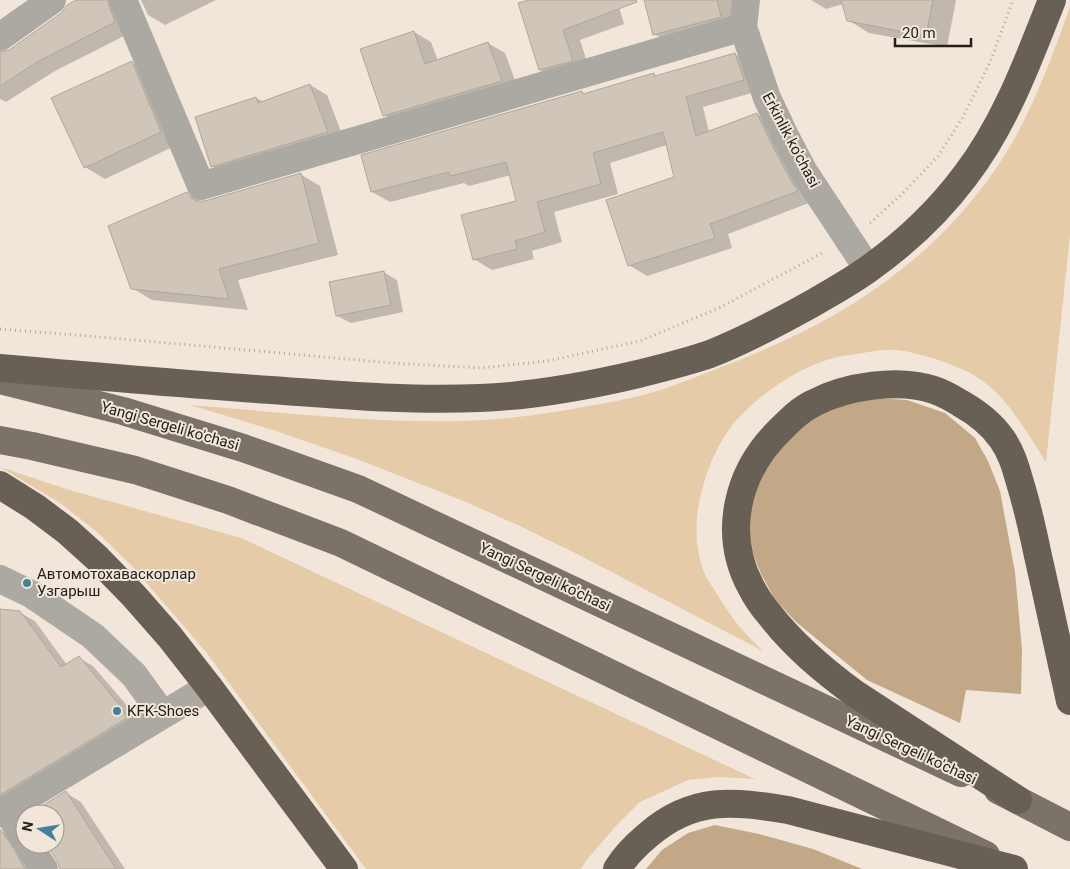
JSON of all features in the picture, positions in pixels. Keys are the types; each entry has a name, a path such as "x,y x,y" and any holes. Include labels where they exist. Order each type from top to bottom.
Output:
{"highway":[{"path":"0,368 339,395 424,399 481,398 573,388 659,369 708,354 754,335 836,290 868,269 908,238 938,208 966,176 990,140 1026,66 1052,0"},
{"path":"1018,800 854,693 789,638 762,605 751,588 744,572 736,538 736,524 741,490 754,462 772,437 802,410 815,402 844,392 877,385 896,384 934,390 969,408 990,425 1007,447 1030,517 1070,701"},
{"path":"0,485 35,507 67,531 97,558 134,596 210,687 344,869"},
{"path":"616,869 639,842 667,820 700,806 734,803 788,810 1014,869"}],"main road":[{"name":"Yangi Sergeli ko'chasi","path":"0,380 123,411 243,448 358,489 1018,800 1070,827"},
{"path":"0,440 134,470 228,500 341,543 1014,869"}],"street":[{"path":"0,37 52,0"},
{"path":"123,0 201,186 743,27"},
{"name":"Erkinlik ko'chasi","path":"746,0 743,27 767,98 804,172 868,269"},
{"path":"0,579 31,594 93,636 134,675 163,715"},
{"path":"15,826 3,811 210,687"},
{"path":"34,854 44,869"}],"path":[{"path":"0,329 392,363 481,368 546,361 640,341 719,308 848,238 870,224 902,195 938,156 963,117 987,69 1013,0"}],"shaded area":[{"path":"1070,7 1070,235 1046,462 1013,412 989,386 964,370 930,358 910,352 890,350 843,356 824,361 781,382 744,412 724,437 706,475 696,528 700,561 706,576 736,622 763,651 575,553 466,502 357,459 276,431 190,405 393,420 461,421 505,418 578,408 651,393 769,348 839,312 882,284 929,246 965,208 997,167 1020,129 1038,90"},
{"path":"877,398 907,400 945,413 975,438 988,461 1000,491 1015,572 1022,650 1021,694 966,690 960,723 867,680 796,622 774,598 761,574 750,546 749,519 754,486 770,458 805,423 828,408 853,400"},
{"path":"0,467 66,489 241,538 755,779 718,777 688,780 640,802 614,828 581,869 366,869 206,652 132,566 97,532 60,503"},
{"path":"715,825 759,834 813,849 862,869 646,869 662,850 688,833"}],"building":[{"path":"76,0 108,0 115,22 37,62 0,86 0,52 9,50"},
{"path":"529,0 636,0 637,2 563,30 573,61 539,70 518,3"},
{"path":"644,0 717,0 721,17 653,35"},
{"path":"841,0 933,0 926,36 847,21"},
{"path":"414,31 425,64 488,42 502,81 383,116 360,49"},
{"path":"735,53 744,80 686,97 696,136 757,113 771,143 798,191 710,224 715,238 628,266 606,200 674,177 663,132 593,153 601,184 537,202 545,232 515,241 517,249 473,260 461,215 516,201 506,162 450,176 449,172 371,192 361,155 582,91 583,94 654,73 655,76"},
{"path":"132,61 161,132 84,168 51,98"},
{"path":"310,84 328,132 211,167 195,117 256,97 258,103"},
{"path":"301,173 319,243 219,269 229,299 131,289 108,226 187,192 191,198 197,201 205,201"},
{"path":"384,271 391,305 336,316 329,282"},
{"path":"0,609 20,611 61,667 79,656 121,707 127,718 0,795"},
{"path":"66,791 116,869 60,869 53,854 65,854 65,804 45,804"},
{"path":"0,829 25,869 0,869"}],"place":[{"name":"Автомотохаваскорлар Узгарыш","path":"27,583"},
{"name":"KFK-Shoes","path":"117,711"}]}
